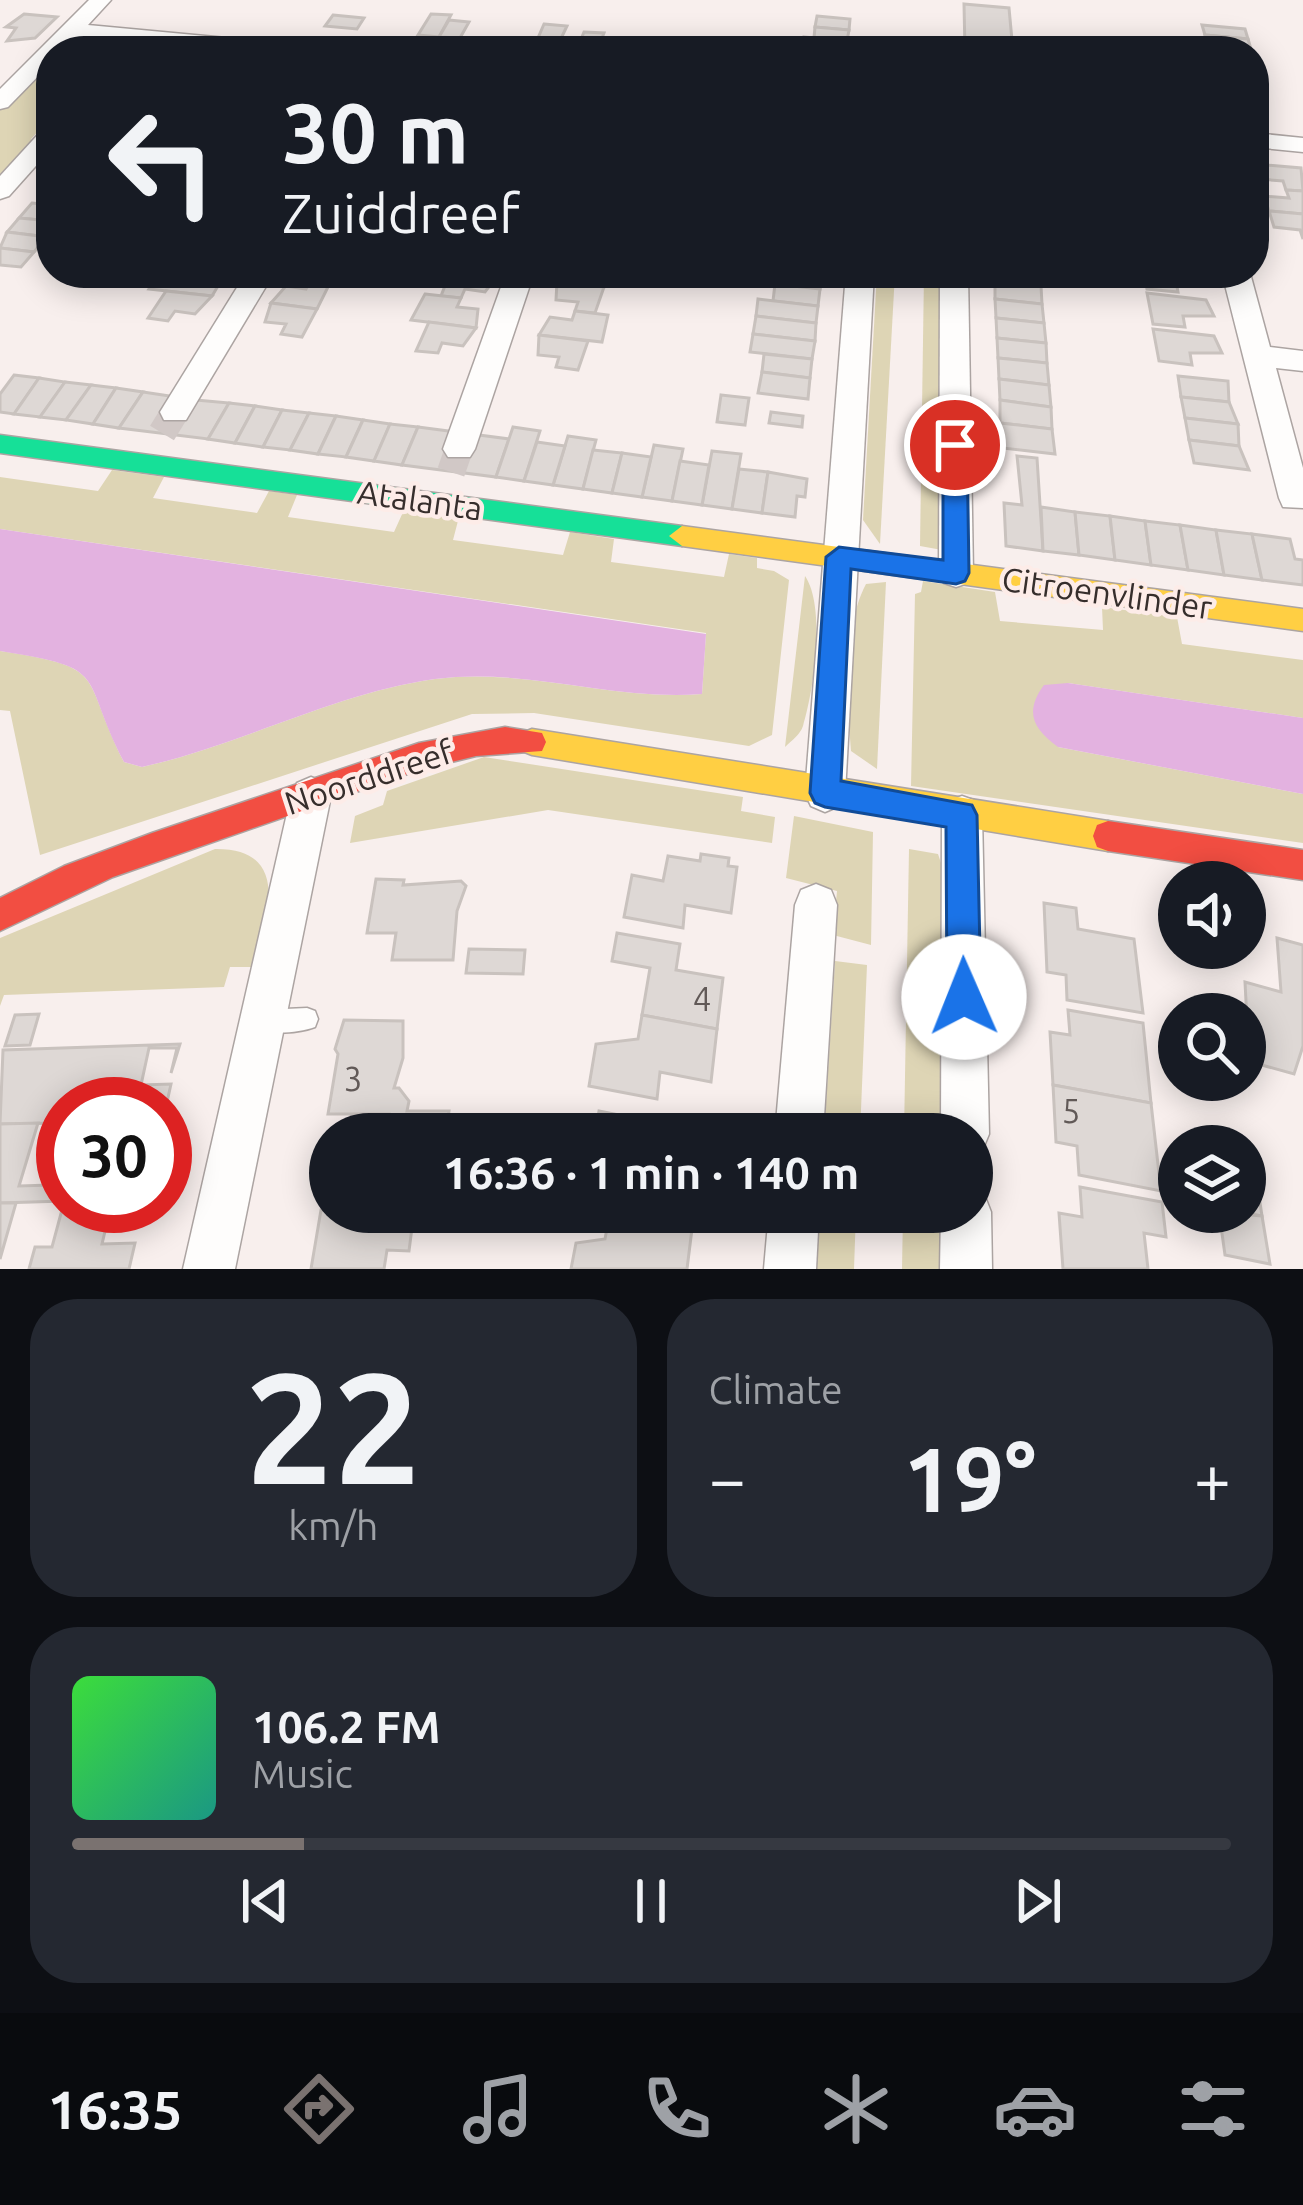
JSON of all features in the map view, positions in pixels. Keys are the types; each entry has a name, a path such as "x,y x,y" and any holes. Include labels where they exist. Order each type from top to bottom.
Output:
{"street":[{"path":"65,36 101,0"},
{"path":"72,29 100,36"},
{"path":"0,101 36,65"},
{"path":"1269,142 1303,145"},
{"path":"0,191 36,151"},
{"path":"144,463 251,288"},
{"path":"450,474 515,288"},
{"path":"825,793 859,288"},
{"path":"954,288 956,573"},
{"path":"1240,288 1295,498"},
{"path":"1258,356 1303,361"},
{"name":"Atalanta","path":"0,444 144,463 450,474 839,557"},
{"name":"Citroenvlinder","path":"839,557 1303,620"},
{"name":"Noorddreef","path":"0,915 29,896 111,861 434,753 518,740 962,815 1303,865"},
{"path":"209,1269 285,1020 311,796"},
{"path":"962,815 965,1113"},
{"path":"801,1113 816,905"},
{"path":"790,1269 793,1233"},
{"path":"966,1233 967,1269"}],"shaded area":[{"path":"36,78 33,144 0,174 0,108"},
{"path":"876,288 894,288 880,544 863,520"},
{"path":"924,288 943,288 942,550 920,546"},
{"path":"112,470 164,477 153,498 257,513 269,491 297,495 288,517 394,532 404,510 459,517 453,540 563,555 570,532 614,539 611,562 724,577 729,554 757,558 757,568 789,580 772,735 749,746 534,713 472,714 40,855 10,711 0,710 0,651 76,670 94,692 124,762 142,767 324,707 435,679 502,677 635,693 702,694 706,633 0,529 0,477 98,491"},
{"path":"0,529 706,634 702,694 635,693 502,677 435,679 324,707 142,767 124,762 94,693 77,671 61,663 0,651"},
{"path":"805,576 815,607 814,671 803,726 785,747"},
{"path":"923,581 995,592 1000,621 1103,630 1102,607 1177,617 1182,644 1303,660 1303,718 1068,683 1058,747 1303,794 1303,843 911,786 915,594 921,592"},
{"path":"886,582 877,769 851,751 848,666 853,622 866,584"},
{"path":"1068,683 1303,718 1303,794 1058,747 1037,727 1034,704 1044,685"},
{"path":"484,757 743,797 741,811 775,817 772,843 548,810 350,843 355,816 383,805 387,791"},
{"path":"794,816 873,832 871,945 833,935 837,891 786,878"},
{"path":"215,849 239,852 255,860 265,873 268,907 256,967 230,967 224,987 4,995 0,1006 0,938"},
{"path":"909,849 938,854 944,872 946,1113 904,1113"},
{"path":"835,961 867,965 861,1113 825,1113"},
{"path":"819,1233 855,1233 854,1269 816,1269"},
{"path":"903,1233 946,1233 946,1269 902,1269"}],"building":[{"path":"964,4 1009,8 1012,36 965,36"},
{"path":"24,14 57,17 35,38 7,41 16,28 6,27"},
{"path":"431,14 451,15 440,36 418,35"},
{"path":"333,15 364,18 357,29 325,26"},
{"path":"817,16 850,19 849,30 815,27"},
{"path":"449,20 469,22 461,36 440,36"},
{"path":"544,24 567,26 562,36 539,36"},
{"path":"1202,25 1245,29 1247,36 1216,36 1205,35"},
{"path":"815,27 849,30 848,36 814,36"},
{"path":"1269,165 1301,168 1303,191 1286,190 1283,181 1269,180"},
{"path":"1286,190 1303,191 1303,214 1269,211 1269,196 1289,198"},
{"path":"32,203 36,203 36,220 19,218"},
{"path":"1269,211 1303,214 1303,239 1300,230 1274,227"},
{"path":"19,218 36,220 36,236 7,232"},
{"path":"7,232 36,236 34,252 0,248"},
{"path":"0,248 34,252 21,267 0,265"},
{"path":"150,288 217,288 212,296"},
{"path":"284,288 328,288 317,309 271,303"},
{"path":"444,288 488,288 485,292 465,289 461,298 441,296"},
{"path":"557,288 604,288 595,313 575,311 578,302 556,300"},
{"path":"775,288 820,289 818,306 773,301"},
{"path":"995,288 1041,288 1042,304 995,299"},
{"path":"166,291 212,296 195,314 175,311 168,321 148,318"},
{"path":"1147,293 1206,300 1214,316 1183,316 1185,327 1153,324"},
{"path":"425,294 461,298 457,307 478,309 476,328 411,320"},
{"path":"758,299 818,306 816,323 756,316"},
{"path":"995,299 1042,304 1044,323 996,318"},
{"path":"271,303 317,309 302,337 281,334 286,324 265,322"},
{"path":"575,311 608,315 602,342 539,335 550,317 572,320"},
{"path":"756,316 816,323 815,341 753,334"},
{"path":"996,318 1044,323 1046,343 997,338"},
{"path":"429,322 476,328 463,346 442,343 438,353 416,351"},
{"path":"1153,329 1214,336 1222,353 1190,353 1192,365 1159,361"},
{"path":"753,334 815,341 812,359 750,352"},
{"path":"539,335 588,341 578,370 556,367 559,357 538,355"},
{"path":"997,338 1046,343 1047,363 998,358"},
{"path":"764,354 812,359 810,378 762,372"},
{"path":"998,358 1047,363 1049,385 999,379"},
{"path":"762,372 810,378 808,399 758,393"},
{"path":"14,375 39,378 14,414 0,412 0,394"},
{"path":"1178,376 1228,381 1229,402 1181,397"},
{"path":"39,378 65,382 40,417 14,414"},
{"path":"999,379 1049,385 1051,407 1000,400"},
{"path":"65,382 91,385 66,420 40,417"},
{"path":"91,385 116,388 93,424 66,420"},
{"path":"116,388 143,392 119,428 93,424"},
{"path":"143,392 229,403 208,439 119,428"},
{"path":"721,395 749,398 745,425 717,422"},
{"path":"1181,397 1229,402 1238,424 1185,418"},
{"path":"1000,400 1051,407 1052,429 1000,423"},
{"path":"229,403 255,406 235,443 208,439"},
{"path":"255,406 282,410 263,447 235,443"},
{"path":"282,410 309,413 290,450 263,447"},
{"path":"771,412 803,416 802,427 769,423"},
{"path":"309,413 336,416 318,454 290,450"},
{"path":"336,416 363,420 346,457 318,454"},
{"path":"1185,418 1238,424 1239,446 1189,440"},
{"path":"363,420 390,424 374,461 346,457"},
{"path":"1000,423 1052,429 1055,454 1002,448"},
{"path":"390,424 418,427 402,465 374,461"},
{"path":"418,427 509,439 496,477 402,465"},
{"path":"513,427 540,431 524,481 496,477"},
{"path":"568,436 596,440 583,489 553,485"},
{"path":"1189,440 1239,446 1249,470 1194,463"},
{"path":"537,442 565,446 553,485 524,481"},
{"path":"654,445 683,449 672,501 642,497"},
{"path":"593,450 622,453 612,493 583,489"},
{"path":"712,451 741,454 732,509 702,505"},
{"path":"622,453 651,457 642,497 612,493"},
{"path":"1017,456 1037,458 1043,551 1006,546 1004,503 1022,505"},
{"path":"680,461 709,465 702,505 672,501"},
{"path":"739,469 768,472 762,513 732,509"},
{"path":"768,472 807,479 805,497 797,496 795,517 762,513"},
{"path":"1041,507 1075,512 1079,555 1043,551"},
{"path":"1075,512 1110,516 1115,560 1079,555"},
{"path":"1110,516 1145,521 1151,565 1115,560"},
{"path":"1145,521 1180,525 1188,570 1151,565"},
{"path":"1180,525 1216,530 1224,575 1188,570"},
{"path":"1216,530 1252,534 1262,580 1224,575"},
{"path":"1252,534 1290,539 1295,559 1303,560 1303,585 1262,580"},
{"path":"701,854 729,858 728,866 737,867 731,913 685,905 683,928 624,917 632,875 663,881 668,856 700,861"},
{"path":"376,879 404,880 403,885 461,881 466,886 457,911 453,960 392,960 396,933 367,933"},
{"path":"1044,903 1076,908 1078,929 1134,939 1143,1013 1067,1000 1066,975 1047,972"},
{"path":"617,933 680,944 676,970 723,978 717,1029 642,1015 650,968 612,961"},
{"path":"1277,938 1303,945 1303,1046 1294,1074 1266,1066 1266,993 1246,993 1245,982 1281,992"},
{"path":"469,949 525,950 523,974 466,973"},
{"path":"1068,1010 1143,1023 1151,1103 1053,1085 1050,1032 1070,1035"},
{"path":"39,1014 30,1045 5,1046 15,1015"},
{"path":"642,1015 717,1029 711,1082 660,1072 657,1099 589,1086 596,1044 638,1039"},
{"path":"344,1020 403,1021 403,1058 394,1088 409,1101 407,1111 449,1113 328,1113 335,1049"},
{"path":"180,1044 171,1073 177,1048 149,1048 143,1077 36,1077 36,1123 0,1124 3,1050"},
{"path":"1053,1085 1151,1103 1158,1190 1079,1175 1077,1146 1056,1142"},
{"path":"36,1123 19,1186 36,1185 36,1202 0,1203 0,1124"},
{"path":"1080,1187 1158,1201 1158,1233 1166,1237 1144,1233 1148,1269 1063,1269 1059,1213 1082,1217"},
{"path":"0,1203 16,1203 0,1259"},
{"path":"56,1233 105,1233 102,1244 135,1243 129,1269 29,1269 35,1247 52,1247"},
{"path":"317,1233 411,1233 409,1251 387,1250 384,1269 311,1269"},
{"path":"606,1233 692,1233 687,1269 571,1269 576,1243 605,1239"},
{"path":"1222,1233 1265,1233 1270,1264 1225,1255"}],"tunnel":[{"path":"162,433 175,412"},
{"path":"451,472 459,449"}],"traffic: fast":[{"path":"0,444 682,536"}],"traffic: slow":[{"path":"682,536 1303,620"},
{"path":"532,742 1108,836"}],"traffic: jam":[{"path":"0,915 113,862 419,756 476,742 532,742"},
{"path":"1108,836 1303,865"}],"route":[{"path":"955,445 956,573 839,557 825,793 962,815 964,997"}]}
